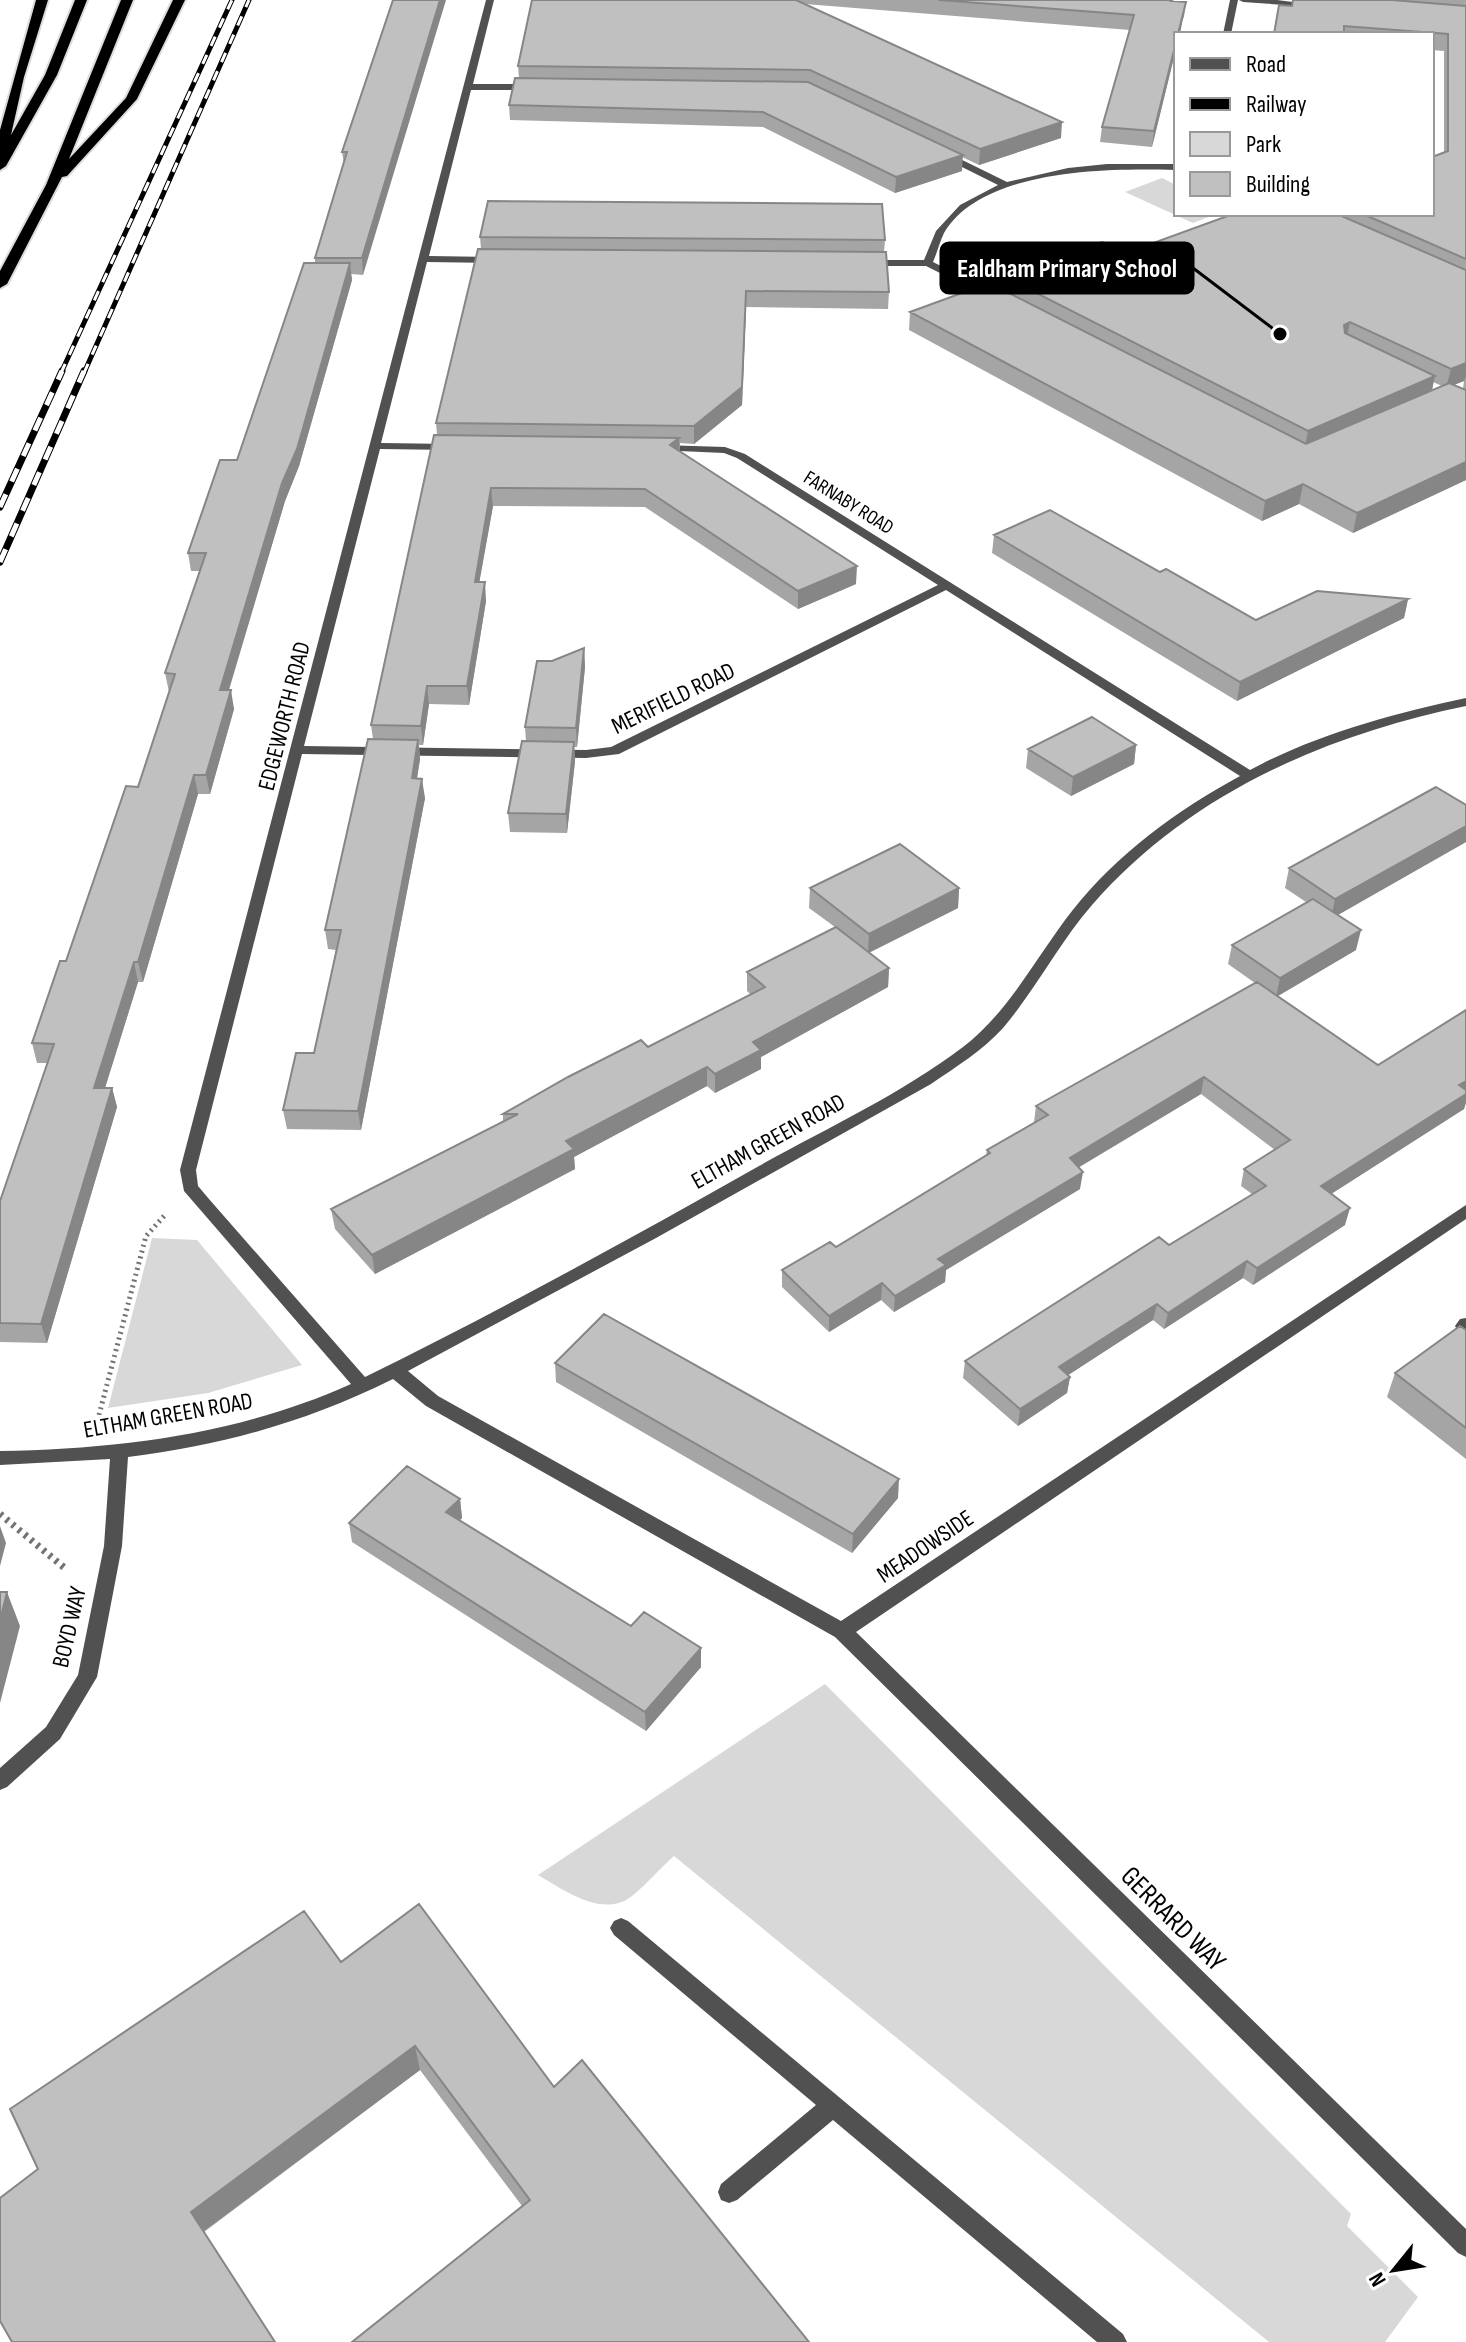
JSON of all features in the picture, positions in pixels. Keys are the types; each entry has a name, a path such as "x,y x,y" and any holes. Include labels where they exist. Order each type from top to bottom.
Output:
{"highway":[{"path":"0,157 18,77 42,0"},
{"path":"0,166 51,75 81,0"},
{"path":"0,284 52,185 127,0"},
{"path":"52,185 131,99 179,0"}],"street":[{"name":"EDGEWORTH ROAD","path":"190,1187 188,1170 490,0"},
{"path":"1227,32 1234,0"},
{"path":"1243,0 1331,7"},
{"path":"467,87 544,87"},
{"path":"935,150 1006,185"},
{"path":"928,263 932,242 945,220 970,202 1006,185 1085,168 1174,167"},
{"path":"424,259 503,260"},
{"path":"849,262 928,263 997,299"},
{"path":"376,446 471,447"},
{"name":"FARNABY ROAD","path":"645,448 708,448 741,456 1248,775"},
{"name":"MERIFIELD ROAD","path":"297,750 614,751 948,585"},
{"name":"ELTHAM GREEN ROAD","path":"0,1458 119,1454 242,1430 363,1386 557,1285 926,1080 969,1051 1004,1016 1046,953 1090,899 1180,818 1248,775 1352,733 1466,702"},
{"path":"190,1187 363,1386"},
{"name":"MEADOWSIDE","path":"842,1631 1466,1211"},
{"path":"394,1370 432,1401 842,1631"},
{"name":"BOYD WAY","path":"0,1781 53,1733 87,1677 113,1546 119,1454"},
{"name":"GERRARD WAY","path":"842,1631 1466,2245"},
{"path":"621,1928 1115,2342"},
{"path":"729,2192 832,2106"}],"path":[{"path":"89,1456 146,1236 190,1187"},
{"path":"0,1514 103,1600"}],"green space":[{"path":"1162,178 1174,184 1174,214 1125,192"},
{"path":"1178,216 1211,216 1193,223"},
{"path":"152,1238 197,1240 302,1365 208,1393 108,1408"},
{"path":"825,1684 1351,2214 1347,2226 1418,2297 1385,2342 1269,2342 674,1856 632,1896 609,1905 584,1900 538,1875"}],"building":[{"path":"393,0 440,0 362,258 315,258 347,152 342,152"},
{"path":"532,0 796,0 1062,122 980,149 810,70 518,66"},
{"path":"939,0 1186,2 1178,32 1174,32 1174,50 1154,131 1102,127 1134,15"},
{"path":"1293,0 1392,0 1466,6 1466,259 1368,216 1434,216 1434,156 1448,151 1448,34 1344,26 1344,32 1274,32 1279,5 1292,6"},
{"path":"515,78 808,82 963,155 896,177 763,112 509,105"},
{"path":"488,201 882,204 885,240 480,237"},
{"path":"1228,216 1342,216 1466,270 1466,363 1451,369 1350,322 1344,325 1345,333 1435,376 1308,431 1005,277 1102,242 1126,253"},
{"path":"478,249 886,252 889,292 746,291 742,387 694,426 436,423"},
{"path":"304,263 350,263 297,449 282,483 220,690 231,690 206,775 194,775 138,962 134,962 94,1088 112,1088 41,1324 0,1323 0,1201 54,1044 32,1043 60,961 66,961 126,786 138,787 175,674 165,673 206,553 188,553 220,460 237,460"},
{"path":"989,283 1306,444 1449,383 1466,390 1466,462 1357,513 1303,484 1265,501 910,312"},
{"path":"434,435 679,438 670,445 857,566 798,591 645,489 491,488 475,582 485,582 467,686 427,686 421,726 371,725"},
{"path":"1050,510 1160,572 1166,569 1256,620 1317,591 1408,599 1240,682 994,535"},
{"path":"584,648 576,728 525,727 537,661 552,661"},
{"path":"1092,717 1136,745 1073,777 1028,749"},
{"path":"368,739 418,740 412,778 422,779 358,1111 283,1110 296,1053 314,1053 341,930 325,930"},
{"path":"522,741 574,742 566,814 508,813"},
{"path":"1436,787 1466,805 1466,826 1335,899 1289,868"},
{"path":"900,844 959,888 869,934 810,888"},
{"path":"1313,899 1361,930 1280,978 1232,945"},
{"path":"836,927 889,968 753,1042 761,1050 715,1074 707,1067 566,1141 574,1149 372,1255 331,1209 518,1114 503,1114 568,1077 641,1040 648,1047 765,987 747,972"},
{"path":"1257,982 1378,1065 1466,1010 1466,1081 1459,1085 1466,1090 1466,1094 1321,1186 1350,1208 1257,1268 1247,1261 1168,1313 1157,1304 1059,1367 1070,1377 1020,1409 965,1361 1159,1237 1169,1245 1266,1186 1244,1169 1290,1140 1204,1077 1070,1158 1083,1172 938,1259 946,1265 895,1296 882,1283 829,1316 782,1270 830,1242 836,1247 990,1153 987,1150 1048,1115 1036,1106"},
{"path":"604,1314 899,1479 853,1534 555,1363"},
{"path":"1460,1326 1466,1330 1466,1428 1395,1373"},
{"path":"407,1466 460,1499 446,1512 631,1626 644,1612 701,1648 645,1712 349,1523"},
{"path":"0,1592 7,1592 0,1620"},
{"path":"419,1904 554,2087 582,2060 809,2342 352,2342 530,2200 415,2046 191,2212 275,2342 12,2342 0,2321 0,2198 38,2169 10,2109 304,1911 341,1962"}],"railway":[{"path":"61,373 232,0"},
{"path":"84,373 249,0"},
{"path":"0,507 62,371"},
{"path":"0,562 84,371"}],"place":[{"name":"Ealdham Primary School","path":"1280,334"}]}
